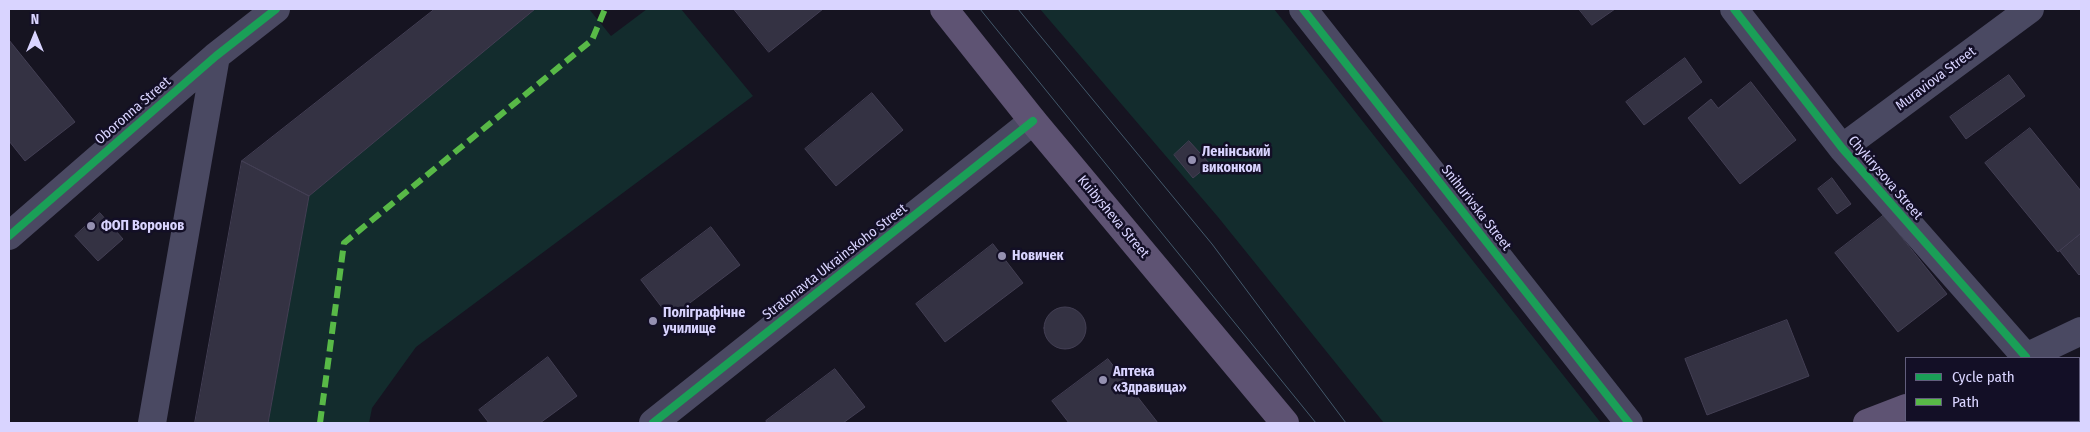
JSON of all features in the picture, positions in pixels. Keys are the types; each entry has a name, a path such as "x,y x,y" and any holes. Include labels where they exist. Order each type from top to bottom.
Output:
{"main road":[{"name":"Kuibysheva Street","path":"944,9 1033,121 1285,423"},
{"path":"1867,423 1905,408"}],"street":[{"name":"Oboronna Street","path":"13,223 276,9"},
{"name":"Snihurivska Street","path":"1303,9 1629,423"},
{"name":"Chykirysova Street","path":"1734,9 1842,148 2024,357"},
{"name":"Muraviova Street","path":"1842,148 2030,9"},
{"path":"152,423 216,56"},
{"name":"Stratonavta Ukrainskoho Street","path":"652,423 1033,121"},
{"path":"2027,357 2081,331"}],"green space":[{"path":"535,9 589,9 611,36 647,9 681,9 753,96 416,347 372,408 369,423 268,423 309,196"},
{"path":"1040,9 1274,9 1601,423 1384,423 1218,217"}],"building":[{"path":"435,9 535,9 309,196 242,161"},
{"path":"734,9 823,9 769,52"},
{"path":"1579,9 1615,9 1592,25"},
{"path":"9,40 75,122 25,161 9,141"},
{"path":"1685,58 1702,82 1644,125 1626,102"},
{"path":"2009,75 2025,96 1966,139 1950,117"},
{"path":"1751,82 1796,140 1740,184 1688,118 1711,99 1718,108"},
{"path":"872,93 903,130 836,186 805,149"},
{"path":"2030,128 2081,191 2081,233 2058,252 1985,163"},
{"name":"Ленінський виконком","path":"1189,141 1210,164 1193,178 1174,155"},
{"path":"242,161 309,196 268,423 195,423"},
{"path":"1832,178 1851,204 1837,214 1818,189"},
{"path":"100,213 123,239 98,261 75,236"},
{"path":"1884,215 1947,294 1898,332 1835,253"},
{"path":"711,227 740,265 670,318 641,280"},
{"path":"2081,234 2081,273 2079,275 2060,251"},
{"path":"993,244 1023,283 945,342 916,304"},
{"path":"1065,307 1080,313 1086,328 1080,343 1065,349 1050,343 1044,328 1050,313"},
{"path":"1787,320 1809,376 1707,415 1685,359"},
{"path":"548,357 577,396 540,423 489,423 479,410"},
{"name":"Аптека «Здравица»","path":"1108,359 1158,423 1069,423 1052,401"},
{"path":"835,369 865,407 843,423 767,423 766,421"}],"tram line":[{"path":"980,9 1316,423"},
{"path":"1018,9 1212,244 1346,423"}],"marked path":[{"path":"320,423 344,243 592,40 605,9"}],"cycle path":[{"path":"9,236 216,56 276,9"},
{"path":"1303,9 1629,423"},
{"path":"1734,9 1842,148 2026,357"},
{"path":"653,423 1033,121"}],"place":[{"name":"Ленінський виконком","path":"1192,160"},
{"name":"ФОП Воронов","path":"91,226"},
{"name":"Новичек","path":"1002,256"},
{"name":"Поліграфічне училище","path":"653,321"},
{"name":"Аптека «Здравица»","path":"1103,380"}]}
